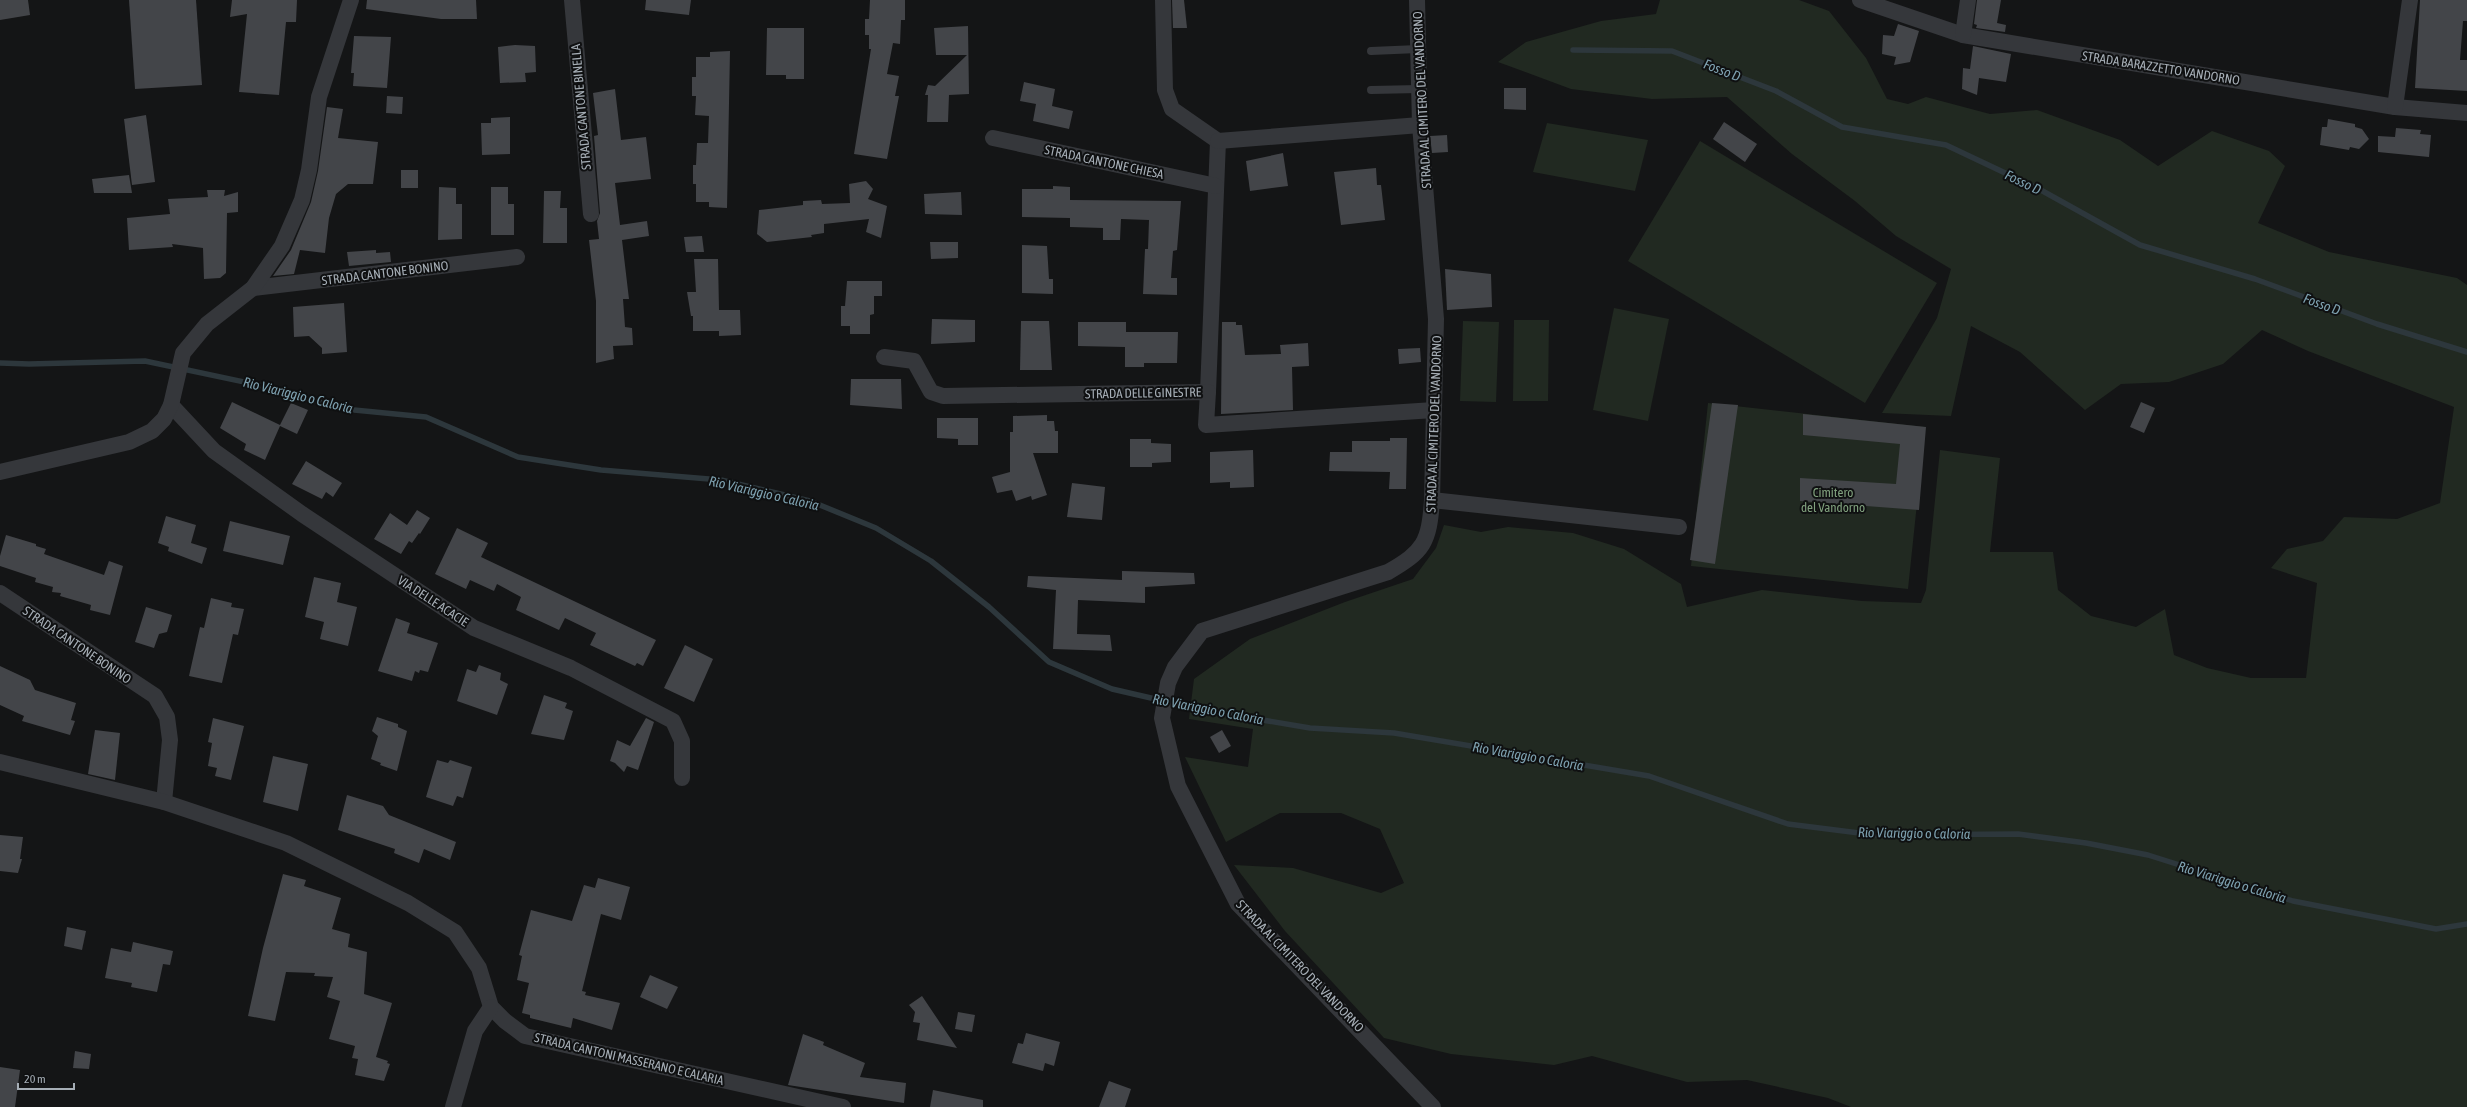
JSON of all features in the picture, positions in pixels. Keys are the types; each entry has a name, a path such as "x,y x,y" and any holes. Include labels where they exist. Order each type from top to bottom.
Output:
{"street":[{"path":"0,472 129,442 152,430 164,419 171,405 175,383 184,353 207,324 253,288 282,246 302,200 309,170 319,97 351,0"},
{"name":"STRADA CANTONE BINELLA","path":"572,0 591,214"},
{"path":"1163,0 1165,90 1172,109 1218,141 1420,125"},
{"name":"STRADA AL CIMITERO DEL VANDORNO","path":"1417,0 1420,125 1436,319 1431,523 1425,541 1413,557 1388,572 1202,631 1175,667 1168,683 1162,718 1178,786 1238,904 1433,1107"},
{"name":"STRADA BARAZZETTO VANDORNO","path":"1860,0 1963,35 2395,107 2467,113"},
{"path":"1963,35 1968,0"},
{"path":"2395,107 2410,0"},
{"name":"STRADA CANTONE CHIESA","path":"992,138 1216,186"},
{"path":"1208,392 1218,141"},
{"name":"STRADA CANTONE BONINO","path":"253,288 517,258"},
{"name":"STRADA DELLE GINESTRE","path":"884,357 914,360 931,392 943,396 1208,392 1206,425 1434,410"},
{"name":"VIA DELLE ACACIE","path":"171,405 214,451 302,514 474,628 571,668 673,721 682,741 682,778"},
{"path":"1432,500 1679,527"},
{"name":"STRADA CANTONE BONINO","path":"0,593 155,696 167,717 170,740 164,802"},
{"name":"STRADA CANTONI MASSERANO E CALARIA","path":"0,762 164,802 286,843 408,904 455,932 479,968 491,1006 505,1021 525,1036 843,1107"},
{"path":"453,1107 475,1031 491,1006"}],"lane":[{"path":"1371,51 1418,49"},
{"path":"1372,90 1419,89"}],"green space":[{"path":"1660,0 1799,0 1829,11 1866,58 1887,99 1908,104 1926,97 1990,114 2037,110 2120,140 2158,166 2212,131 2269,151 2285,166 2258,223 2329,252 2457,278 2467,285 2467,1107 1851,1107 1828,1098 1747,1080 1687,1082 1592,1056 1554,1065 1451,1054 1384,1038 1285,931 1234,865 1293,868 1381,893 1404,883 1380,829 1341,813 1280,813 1226,842 1185,757 1248,767 1253,729 1189,719 1194,679 1250,639 1345,602 1413,579 1436,548 1444,525 1481,532 1508,527 1573,533 1624,549 1681,584 1687,607 1762,590 1862,601 1921,603 1926,590 1940,450 2000,458 1990,552 2053,552 2058,590 2091,616 2136,627 2165,609 2174,655 2207,668 2251,678 2306,678 2317,583 2271,568 2287,549 2323,541 2344,517 2397,519 2440,503 2454,407 2308,351 2262,330 2223,364 2169,382 2121,384 2085,410 2020,352 1971,326 1951,416 1882,413 1937,318 1951,269 1896,236 1855,201 1792,154 1727,97 1652,99 1571,89 1498,62 1526,42 1601,21 1656,14"},
{"path":"1547,123 1648,140 1635,191 1533,172"},
{"path":"1700,141 1937,283 1865,403 1628,261"},
{"path":"1614,308 1669,319 1648,421 1593,410"},
{"path":"1514,320 1549,320 1548,401 1513,401"},
{"path":"1463,321 1499,322 1496,402 1460,401"},
{"name":"Cimitero del Vandorno","path":"1708,403 1925,427 1908,589 1691,566"}],"building":[{"path":"0,0 28,0 30,15 0,20"},
{"path":"129,0 196,0 202,85 135,89"},
{"path":"232,0 297,0 296,22 286,22 279,95 239,92 247,14 230,17"},
{"path":"367,0 476,0 477,19 441,19 366,9"},
{"path":"646,0 691,0 689,15 645,10"},
{"path":"870,0 905,0 905,20 901,20 900,44 893,43 887,74 899,76 895,96 899,96 887,159 854,154 871,49 869,49 869,35 865,35 865,19 869,19"},
{"path":"1172,0 1184,0 1187,28 1173,28"},
{"path":"1977,0 2001,0 1997,23 2006,25 2005,32 1976,28 1977,25 1974,24"},
{"path":"2420,0 2467,0 2467,21 2463,21 2460,60 2467,60 2467,91 2415,88"},
{"path":"1898,24 1919,31 1910,62 1894,65 1896,57 1882,54 1883,35 1894,36"},
{"path":"968,26 969,94 949,95 948,122 927,122 928,95 925,95 928,85 935,86 967,55 936,55 934,28"},
{"path":"767,28 804,28 804,79 786,79 786,75 766,75"},
{"path":"354,36 391,37 387,88 353,86 354,73 351,73"},
{"path":"515,45 535,46 536,72 525,73 526,82 500,83 498,47"},
{"path":"1973,46 2011,54 2006,82 1979,78 1977,95 1962,89 1963,68 1970,69"},
{"path":"730,51 727,208 709,207 709,202 696,202 696,184 693,184 693,165 696,165 697,143 708,143 709,116 695,115 696,96 692,96 692,77 696,77 696,57 710,57 710,52"},
{"path":"1024,82 1055,89 1052,106 1073,111 1069,129 1033,121 1036,104 1020,101"},
{"path":"1504,88 1526,88 1526,110 1504,109"},
{"path":"615,89 621,140 646,137 651,179 615,183 620,225 647,221 649,236 622,240 629,299 623,299 625,327 632,328 633,345 613,346 614,359 596,363 596,301 589,240 599,239 597,221 600,213 594,136 598,135 593,93"},
{"path":"387,96 403,97 402,114 386,113"},
{"path":"327,107 343,109 338,138 378,142 373,184 348,184 336,194 329,218 325,253 300,250 294,274 273,276 291,250 311,202 318,171"},
{"path":"146,115 155,182 132,185 124,119"},
{"path":"510,117 510,154 482,155 481,123 491,123 491,118"},
{"path":"2328,119 2355,124 2355,127 2362,129 2369,139 2359,149 2350,147 2349,150 2320,145 2322,127 2327,127"},
{"path":"1724,122 1757,144 1745,162 1713,139"},
{"path":"2396,128 2421,130 2420,134 2431,135 2429,157 2378,152 2378,136 2395,137"},
{"path":"1447,135 1448,152 1432,153 1430,136"},
{"path":"1283,153 1288,186 1250,191 1246,161"},
{"path":"1376,168 1377,185 1381,185 1385,220 1341,225 1334,172"},
{"path":"401,170 418,170 418,188 401,188"},
{"path":"129,175 132,193 94,193 92,179"},
{"path":"866,181 873,189 868,199 887,206 881,238 866,232 869,219 824,224 824,233 811,235 812,237 767,242 757,234 759,210 803,205 803,201 821,200 822,204 850,203 849,184"},
{"path":"1053,186 1070,187 1070,200 1181,201 1177,250 1173,251 1171,278 1177,278 1177,295 1143,294 1145,249 1148,249 1149,220 1121,219 1120,240 1103,240 1103,228 1070,227 1070,218 1022,217 1022,189 1053,189"},
{"path":"439,187 456,188 456,204 462,204 462,239 438,240"},
{"path":"491,187 508,187 508,204 514,204 514,235 491,235"},
{"path":"207,190 225,190 224,196 238,192 238,212 227,213 226,273 220,278 204,279 203,248 172,244 173,247 129,250 127,218 170,214 168,199 208,197"},
{"path":"544,191 561,191 560,208 567,208 567,243 543,243"},
{"path":"961,192 962,215 925,214 924,194"},
{"path":"702,236 704,252 686,252 684,237"},
{"path":"930,242 958,242 958,258 931,259"},
{"path":"1022,245 1047,246 1049,279 1053,279 1053,294 1022,293"},
{"path":"376,250 376,253 390,252 391,262 349,266 347,252"},
{"path":"694,259 718,259 719,310 740,310 741,335 719,336 719,331 693,331 693,316 691,316 687,292 696,292"},
{"path":"1445,269 1491,274 1492,307 1447,310"},
{"path":"847,281 882,281 882,296 874,296 874,314 870,315 870,334 850,334 850,326 841,326 841,306 845,306"},
{"path":"344,303 347,352 322,354 322,348 309,336 294,337 293,307"},
{"path":"932,319 975,320 975,342 931,344"},
{"path":"1021,321 1049,321 1052,370 1020,370"},
{"path":"1078,322 1126,322 1126,332 1178,332 1177,363 1144,363 1144,367 1125,367 1125,347 1078,346"},
{"path":"1222,322 1236,322 1236,325 1242,325 1245,355 1281,354 1280,345 1308,343 1309,366 1292,367 1293,410 1221,414"},
{"path":"1420,348 1421,362 1399,364 1398,349"},
{"path":"851,379 901,379 902,409 850,405"},
{"path":"232,402 280,425 291,403 308,410 297,434 280,426 265,460 244,450 246,444 220,428"},
{"path":"2141,402 2155,408 2144,433 2130,427"},
{"path":"1712,403 1738,405 1715,564 1690,560"},
{"path":"1803,414 1926,427 1919,510 1800,501 1800,478 1896,484 1900,444 1803,435"},
{"path":"1047,415 1047,421 1054,421 1055,431 1058,431 1058,453 1033,453 1047,495 1032,500 1031,496 1016,501 1012,490 997,493 992,477 1010,472 1010,432 1013,432 1013,416"},
{"path":"937,418 978,418 978,445 958,445 958,439 937,438"},
{"path":"1390,438 1407,438 1406,489 1389,489 1390,472 1329,471 1330,452 1352,452 1352,441 1390,441"},
{"path":"1130,439 1151,439 1151,443 1171,444 1171,462 1152,463 1152,467 1130,467"},
{"path":"1253,450 1254,487 1230,488 1230,482 1210,483 1210,452"},
{"path":"306,461 342,483 333,497 326,492 322,499 292,484"},
{"path":"1072,483 1105,487 1102,520 1067,517"},
{"path":"417,510 430,518 420,534 419,533 412,543 409,541 401,554 374,539 390,513 407,525"},
{"path":"166,516 196,525 191,543 207,548 202,564 168,551 169,547 158,543"},
{"path":"230,521 290,536 283,565 223,551"},
{"path":"457,528 488,543 481,557 656,640 643,666 637,663 635,666 590,645 596,633 565,618 559,630 516,610 521,597 497,584 494,591 470,580 466,589 435,574"},
{"path":"6,535 36,544 36,546 46,549 44,554 104,575 109,561 123,566 110,615 90,610 91,605 60,596 61,593 52,592 53,587 35,582 36,578 0,566 0,556"},
{"path":"1122,571 1194,573 1195,584 1145,587 1145,603 1078,600 1077,634 1110,635 1112,651 1053,649 1056,590 1027,587 1028,576 1122,580"},
{"path":"314,577 341,583 337,602 357,607 348,646 320,639 324,622 305,617"},
{"path":"211,598 232,603 231,607 244,609 238,635 233,634 222,683 189,676 200,627 204,628"},
{"path":"146,607 172,615 167,632 159,634 154,648 135,642"},
{"path":"396,618 410,623 407,633 438,643 428,672 420,670 419,673 415,671 412,681 378,671"},
{"path":"685,645 713,659 694,702 664,688"},
{"path":"479,665 501,673 500,680 508,684 497,715 457,701 467,669 476,672"},
{"path":"0,666 30,680 35,690 76,703 71,720 75,721 70,735 22,721 24,716 0,705"},
{"path":"544,695 567,703 565,708 573,711 564,740 531,734"},
{"path":"377,717 398,724 398,727 407,731 397,771 380,765 381,763 371,759 378,736 372,731"},
{"path":"213,718 244,726 231,780 215,776 217,768 208,766 212,743 208,742"},
{"path":"646,718 654,722 638,770 627,766 624,772 615,763 610,761 617,740 630,746"},
{"path":"95,730 120,733 115,780 88,774"},
{"path":"1222,730 1231,746 1219,753 1210,737"},
{"path":"273,756 308,764 298,811 263,802"},
{"path":"437,760 448,763 450,760 472,767 463,798 457,796 453,806 426,797"},
{"path":"347,795 383,806 389,815 456,842 450,860 424,849 419,863 394,853 395,849 338,830"},
{"path":"0,835 23,837 20,859 22,859 18,873 0,871"},
{"path":"283,874 306,880 304,886 341,898 332,929 350,934 348,947 367,952 364,994 392,1003 376,1057 388,1061 387,1063 390,1064 384,1081 355,1075 358,1059 352,1058 355,1046 329,1039 340,1001 327,997 333,977 314,976 315,973 286,972 275,1021 248,1016 263,948"},
{"path":"598,878 630,887 621,920 601,914 582,991 586,992 585,995 620,1003 612,1030 573,1018 571,1028 530,1018 530,1015 522,1013 529,983 517,980 522,956 519,955 531,910 572,921 584,885 595,888"},
{"path":"67,927 86,931 82,950 64,946"},
{"path":"133,942 173,951 170,965 163,964 157,992 131,987 132,983 105,978 111,948 131,952"},
{"path":"650,975 678,987 667,1009 640,997"},
{"path":"922,996 957,1048 917,1040 920,1023 913,1022 915,1012 909,1005"},
{"path":"958,1012 975,1015 972,1032 955,1029"},
{"path":"1026,1033 1060,1042 1054,1066 1045,1063 1043,1071 1012,1063 1018,1043 1023,1044"},
{"path":"803,1034 824,1042 823,1045 865,1063 860,1077 906,1083 904,1103 788,1085"},
{"path":"75,1051 91,1054 89,1069 73,1068"},
{"path":"0,1067 20,1070 15,1107 0,1107"},
{"path":"1109,1081 1131,1089 1125,1107 1099,1107"},
{"path":"933,1090 983,1100 983,1107 930,1107"}],"waterway":[{"name":"Fosso D","path":"1573,50 1672,51 1776,91 1842,127 1946,145 2039,189 2140,245 2255,279 2377,324 2467,352"},
{"name":"Rio Viariggio o Caloria","path":"0,363 29,364 145,361 263,386 344,409 426,417 518,457 601,470 721,480 810,501 876,528 931,561 989,607 1049,662 1112,689 1203,710 1310,728 1394,733 1649,776 1788,824 1875,835 2018,834 2086,843 2148,855 2293,901 2436,929 2467,924"}]}
